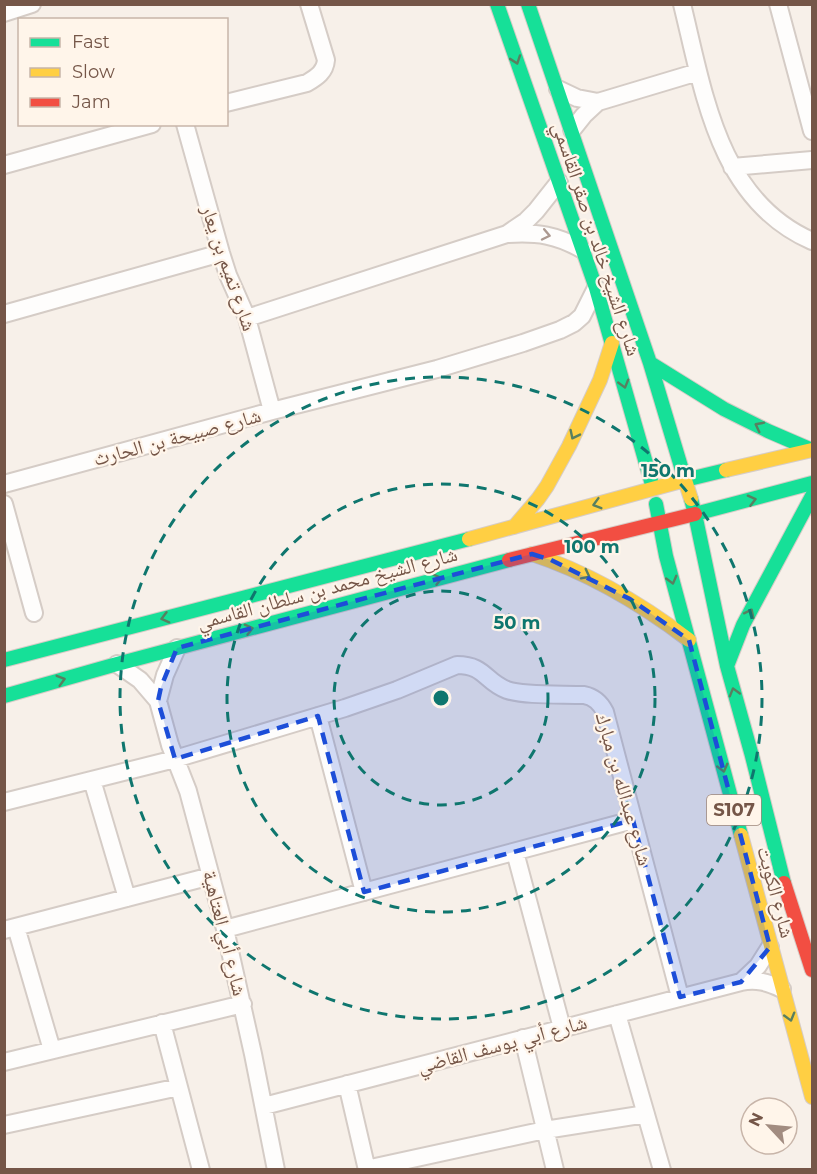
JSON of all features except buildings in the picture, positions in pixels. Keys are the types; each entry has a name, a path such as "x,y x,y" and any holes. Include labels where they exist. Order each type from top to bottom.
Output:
{"main road":[{"name":"شارع الشيخ خالد بن صقر القاسمي","path":"497,4 596,288 653,488 660,522"},
{"name":"شارع الشيخ خالد بن صقر القاسمي","path":"528,4 650,363 695,514"},
{"path":"514,527 538,499 563,456 600,380 612,343"},
{"path":"650,363 724,409 812,450"},
{"path":"685,480 812,450"},
{"name":"شارع الشيخ محمد بن سلطان القاسمي","path":"4,660 685,480"},
{"path":"695,514 813,483"},
{"path":"727,666 743,624 813,496"},
{"name":"شارع الشيخ محمد بن سلطان القاسمي","path":"4,696 532,554 695,514"},
{"name":"شارع الكويت","path":"695,514 727,666 786,893 813,970"},
{"name":"شارع الكويت","path":"660,522 666,556 782,989 813,1096"},
{"path":"532,554 570,567 610,587 650,611 689,640"}],"street":[{"path":"4,13 32,4"},
{"path":"228,103 307,83 322,72 326,60 309,4"},
{"path":"682,4 712,120 732,167 745,188 761,207 779,223 813,241"},
{"path":"778,4 813,131"},
{"path":"572,130 598,102 698,72"},
{"path":"558,89 577,98 598,102"},
{"path":"4,165 145,126"},
{"name":"شارع تميم بن يعار","path":"186,126 220,253 247,318 272,411"},
{"path":"732,167 813,160"},
{"path":"507,234 536,211 559,182"},
{"path":"247,318 507,234 530,232 545,234 560,238 583,250"},
{"path":"4,314 220,253"},
{"name":"شارع صبيحة بن الحارث","path":"4,484 437,369 560,330 578,320 596,288"},
{"path":"4,504 34,613"},
{"path":"158,701 165,675 177,648"},
{"name":"شارع أبي العتاهية","path":"117,664 140,680 158,701 175,759 188,791 243,1004 276,1170"},
{"name":"شارع عبدالله بن مبارك","path":"4,802 175,759 371,700 457,665 476,668 497,686 514,692 591,696 605,712 680,997"},
{"path":"318,716 364,892"},
{"path":"92,780 127,898"},
{"path":"225,929 633,820"},
{"path":"515,852 562,1028"},
{"path":"52,1050 10,929 211,876"},
{"path":"741,981 758,966 771,947"},
{"name":"شارع أبي يوسف القاضي","path":"264,1106 741,981 758,980 782,989"},
{"path":"4,1062 243,1004"},
{"path":"617,1014 662,1170"},
{"path":"162,1023 199,1169"},
{"path":"523,1038 555,1170"},
{"path":"346,1084 366,1169 545,1130 646,1114"},
{"path":"4,1125 179,1087"}],"highlighted area":[{"path":"532,554 551,560 630,599 689,640 770,947 741,982 680,997 633,820 364,892 318,716 175,759 158,701 161,687 177,648"}],"traffic: fast":[{"path":"497,4 596,288 653,488"},
{"path":"528,4 650,363 685,480 726,470"},
{"path":"650,363 724,409 812,450"},
{"path":"695,514 812,483"},
{"path":"727,666 743,625 812,496"},
{"path":"691,499 727,666 784,883"},
{"path":"656,504 666,556 741,835"},
{"path":"4,660 469,539"},
{"path":"4,696 509,560"}],"traffic: slow":[{"path":"514,527 547,486 569,446 600,380 612,343"},
{"path":"726,470 812,450"},
{"path":"469,539 685,480 691,499"},
{"path":"532,554 574,570 614,590 689,640"},
{"path":"741,835 812,1097"}],"traffic: jam":[{"path":"509,560 695,514"},
{"path":"784,883 812,970"}]}
